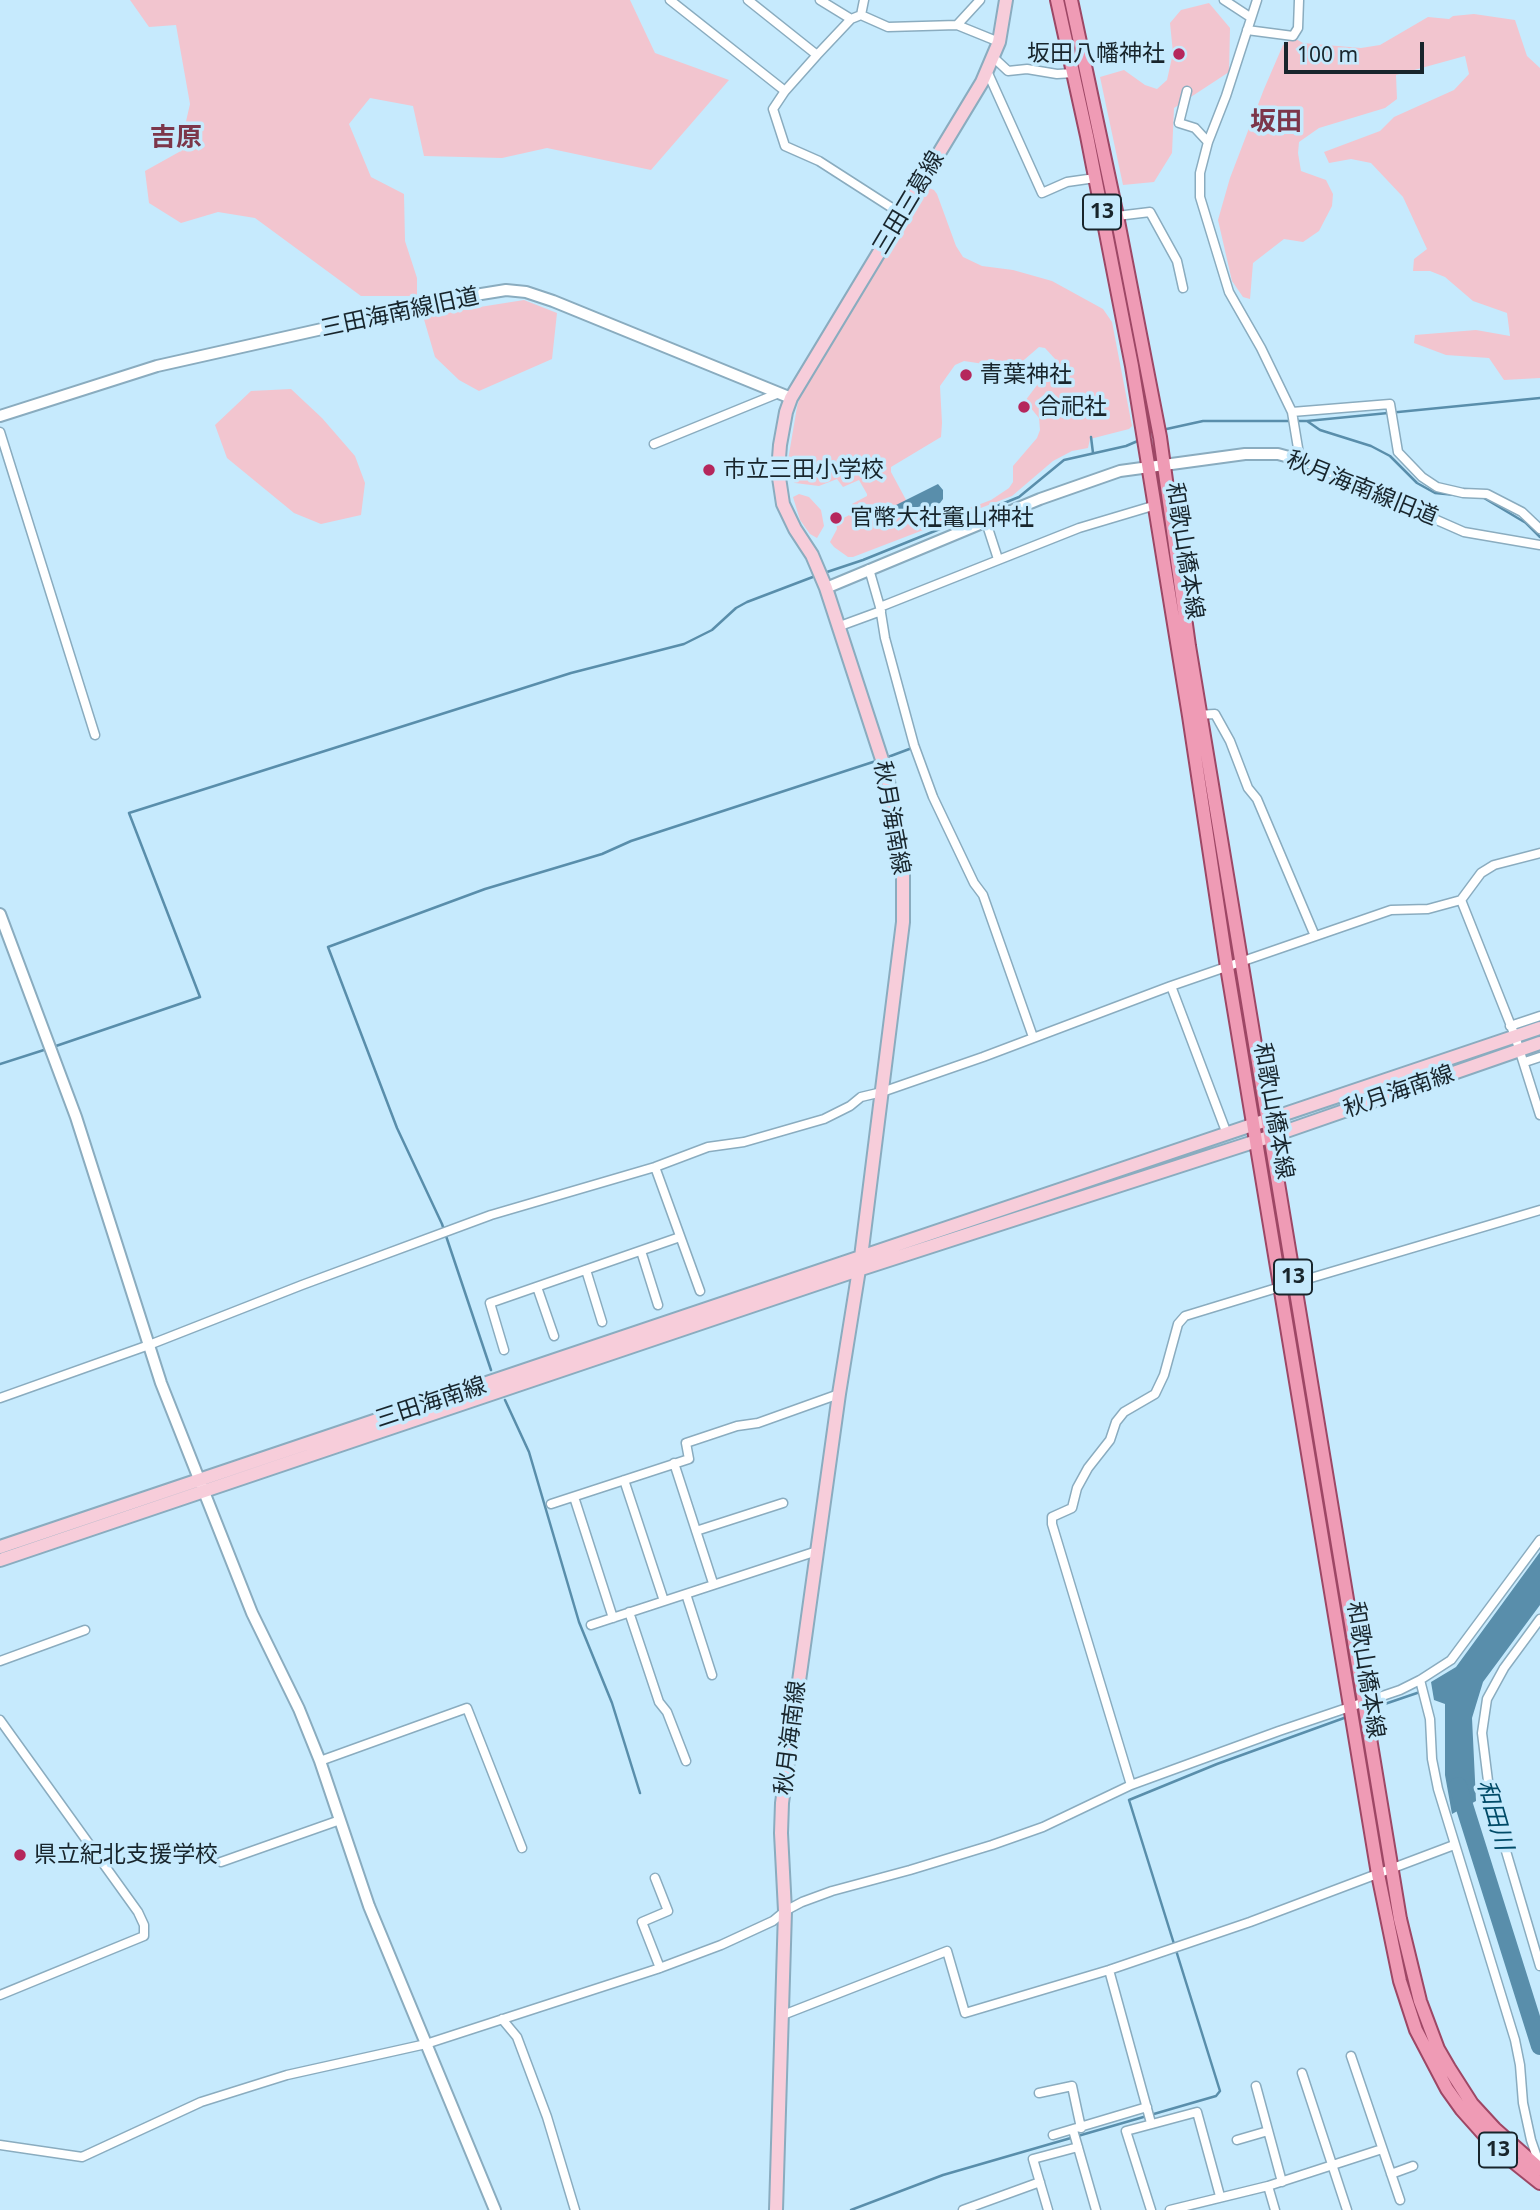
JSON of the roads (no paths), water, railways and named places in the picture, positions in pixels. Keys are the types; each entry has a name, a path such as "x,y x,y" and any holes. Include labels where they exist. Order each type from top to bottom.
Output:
{"main road":[{"name":"三田三葛線","path":"785,396 902,215 987,71 999,42 1006,0"},
{"name":"和歌山橋本線","path":"1057,0 1095,178 1241,962 1272,1136 1391,1869 1420,2000 1438,2049 1467,2107 1540,2168"},
{"name":"和歌山橋本線","path":"1072,0 1160,437 1227,967 1378,1874 1400,1981 1412,2018 1434,2067 1495,2147 1540,2183"},
{"name":"秋月海南線","path":"776,2210 785,1911 782,1803 860,1263 904,922 903,873 887,775 825,584 783,504 780,488 780,445 786,412 785,396"},
{"name":"秋月海南線","path":"860,1263 1513,1031 1540,1028"},
{"name":"秋月海南線","path":"860,1263 1522,1056 1540,1043"},
{"name":"三田海南線","path":"0,1560 201,1486 746,1298 860,1263"},
{"name":"三田海南線","path":"0,1547 201,1486"}],"street":[{"path":"670,0 785,91"},
{"path":"748,0 817,55"},
{"path":"820,0 851,19"},
{"path":"861,15 864,0"},
{"path":"957,25 980,0"},
{"path":"1224,0 1251,17"},
{"path":"1257,0 1208,142 1200,173 1200,197 1229,292 1261,348 1293,414 1300,460"},
{"path":"1247,30 1293,36 1298,28 1299,0"},
{"path":"902,215 819,161 785,146 773,109 817,55 851,19 861,15 888,27 957,25 999,42"},
{"path":"993,57 1008,71 1027,69 1057,74 1074,73"},
{"path":"987,71 1042,193 1066,182 1095,178"},
{"path":"1187,91 1179,123 1195,128 1208,142"},
{"path":"1117,216 1150,212 1177,261 1183,288"},
{"name":"三田海南線旧道","path":"0,416 157,366 506,290 526,292 553,302 785,396"},
{"path":"654,444 785,396"},
{"path":"1293,414 1390,404 1398,452 1422,477 1437,487 1463,493 1487,494 1522,512 1540,529"},
{"path":"0,432 94,735"},
{"name":"秋月海南線旧道","path":"825,584 869,569 1090,480 1149,466 1245,454 1278,454 1300,460 1464,532 1540,545"},
{"path":"840,626 998,559 1079,528 1156,505"},
{"path":"986,522 998,559"},
{"path":"869,569 914,745 933,797 974,883 983,895 1033,1037"},
{"path":"1195,715 1215,714 1230,741 1248,788 1257,799 1315,936"},
{"path":"0,1398 149,1345 491,1215 655,1167 708,1147 744,1142 824,1119 850,1106 860,1097 983,1057 1171,986 1391,910 1428,909 1461,900 1481,873 1494,865 1540,853"},
{"path":"1461,900 1513,1031 1540,1115"},
{"path":"0,914 76,1116 161,1383 252,1613 299,1709 320,1761 369,1906 495,2210"},
{"path":"1171,986 1227,1134"},
{"path":"1513,1031 1540,1016"},
{"path":"1522,1056 1540,1057"},
{"path":"655,1167 700,1291"},
{"path":"1294,1283 1540,1209"},
{"path":"503,1350 490,1303 681,1237"},
{"path":"641,1251 658,1306"},
{"path":"586,1270 602,1322"},
{"path":"537,1287 554,1336"},
{"path":"1131,1785 1052,1517 1072,1508 1083,1478 1110,1440 1116,1422 1124,1412 1155,1394 1164,1375 1178,1324 1185,1316 1280,1287"},
{"path":"551,1504 688,1459 686,1443 737,1426 758,1423 839,1395"},
{"path":"674,1463 713,1583"},
{"path":"624,1480 664,1601"},
{"path":"574,1497 613,1618"},
{"path":"696,1531 783,1503"},
{"path":"0,2145 82,2157 201,2102 287,2075 426,2044 660,1968 752,1931 774,1921 785,1911 832,1891 922,1867 1030,1831 1131,1785 1420,1680 1451,1660 1540,1540"},
{"path":"591,1625 817,1551"},
{"path":"686,1594 712,1675"},
{"path":"629,1612 659,1702 667,1712 686,1761"},
{"path":"1540,1619 1504,1668 1487,1699 1482,1733 1490,1797 1540,1966"},
{"path":"0,1661 85,1630"},
{"path":"1420,1680 1430,1718 1432,1759 1438,1789 1515,2040 1525,2114 1540,2168"},
{"path":"320,1761 467,1708 522,1848"},
{"path":"0,1720 138,1912 144,1925 144,1936 0,1995"},
{"path":"221,1862 340,1820"},
{"path":"783,2015 947,1951 965,2013 1109,1970 1250,1922 1454,1845"},
{"path":"655,1878 668,1911 642,1922 660,1968"},
{"path":"1109,1970 1151,2123"},
{"path":"502,2019 517,2037 547,2118 575,2210"},
{"path":"1351,2056 1400,2200"},
{"path":"1301,2073 1347,2210"},
{"path":"1039,2093 1072,2086 1078,2147 1096,2210"},
{"path":"1256,2086 1282,2182"},
{"path":"1053,2135 1147,2107"},
{"path":"1150,2210 1126,2131 1197,2112 1220,2196"},
{"path":"1237,2140 1268,2132"},
{"path":"1048,2210 1033,2159 1078,2147"},
{"path":"1170,2210 1282,2182 1382,2149"},
{"path":"1391,2174 1413,2166"},
{"path":"963,2210 1040,2182"},
{"path":"1268,2186 1275,2210"}],"water":[{"path":"938,484 943,490 940,503 929,507 912,507 887,521 881,521 882,512"},
{"path":"1540,1552 1540,1605 1483,1682 1472,1718 1476,1801 1452,1814 1445,1775 1445,1704 1434,1700 1431,1682 1456,1667"}],"waterway":[{"path":"1162,430 1203,421 1307,421 1540,398"},
{"path":"1307,421 1320,430 1371,446 1390,456 1417,483 1435,493 1456,495"},
{"path":"1091,437 1093,453"},
{"path":"824,573 1019,497 1064,460 1126,446 1140,440"},
{"path":"1484,498 1526,523 1540,537"},
{"path":"53,1047 200,997 129,813 571,673 684,644 712,630 736,608 747,602 818,575"},
{"path":"888,757 912,746"},
{"path":"491,1370 442,1224 397,1128 328,947 485,889 602,854 631,841 876,761"},
{"path":"0,1064 47,1049"},
{"path":"505,1400 529,1452 579,1622 612,1703 640,1793"},
{"path":"1373,1708 1420,1692"},
{"path":"851,2210 943,2175 1216,2096 1220,2091 1129,1800 1217,1764 1344,1718"},
{"name":"和田川","path":"1458,1786 1540,2046"}],"place":[{"name":"坂田八幡神社","path":"1179,54"},
{"name":"青葉神社","path":"966,375"},
{"name":"合祀社","path":"1024,407"},
{"name":"市立三田小学校","path":"709,470"},
{"name":"官幣大社竃山神社","path":"836,518"},
{"name":"県立紀北支援学校","path":"20,1855"}],"district":[{"name":"坂田","path":"1276,123"},
{"name":"吉原","path":"176,139"}]}
